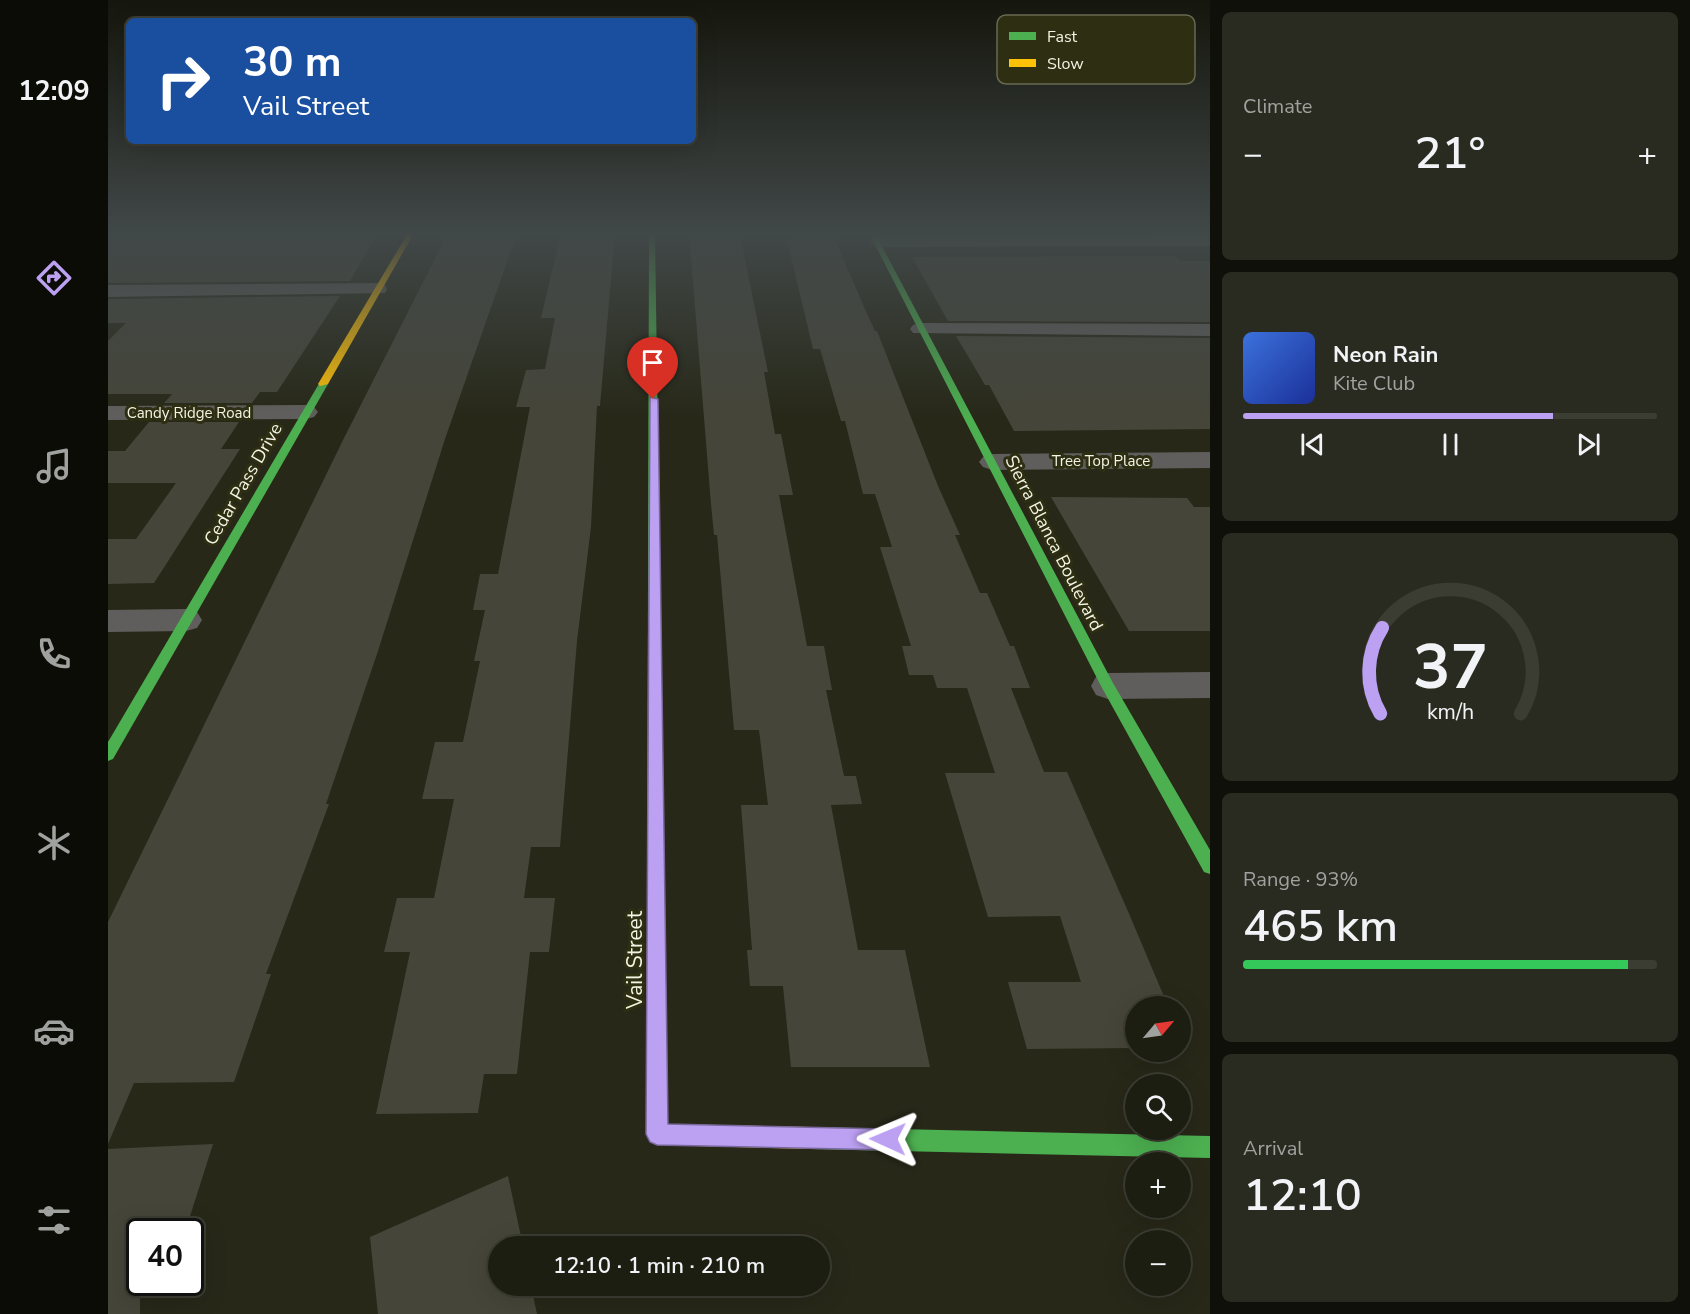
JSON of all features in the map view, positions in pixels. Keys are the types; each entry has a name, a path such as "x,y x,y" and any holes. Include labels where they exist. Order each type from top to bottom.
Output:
{"street":[{"name":"Cedar Pass Drive","path":"108,755 375,294"},
{"name":"Vail Street","path":"652,294 657,1134 1210,1147"},
{"name":"Sierra Blanca Boulevard","path":"903,294 1108,686 1210,866"},
{"path":"920,329 1210,330"},
{"name":"Candy Ridge Road","path":"108,413 306,412"},
{"name":"Tree Top Place","path":"992,462 1210,460"},
{"path":"108,621 186,620"},
{"path":"1108,686 1210,685"}],"building":[{"path":"417,294 496,294 445,439 378,651 326,804 329,804 266,974 271,974 234,1082 134,1083 108,1144 108,922 344,438"},
{"path":"547,294 610,294 600,406 597,406 591,527 577,641 560,847 531,847 524,898 555,898 549,952 530,952 517,1074 484,1074 478,1113 376,1114 410,952 384,952 397,898 434,898 454,799 422,799 435,742 463,742 480,661 474,661 485,610 473,610 480,574 498,574 530,407 516,407 526,370 545,369 555,318 541,318"},
{"path":"694,294 752,294 768,372 764,372 775,434 781,434 793,495 779,495 807,646 824,646 832,690 826,690 844,776 856,776 862,804 831,805 858,950 905,950 930,1067 791,1067 783,986 750,986 747,950 752,950 741,805 768,805 759,730 734,730 717,535 714,535"},
{"path":"800,294 859,294 877,331 938,486 960,535 955,535 980,593 987,593 1010,646 1014,646 1030,688 1011,688 1044,772 1067,772 1164,996 1125,996 1125,1048 1027,1049 1008,982 1081,982 1060,916 988,917 945,773 995,773 967,688 937,688 933,675 909,675 902,646 911,646 880,547 892,547 875,494 863,494 845,421 841,421 820,349 813,349"},
{"path":"933,294 1210,294 1210,322 948,321"},
{"path":"340,296 277,392 260,392 252,403 164,403 172,394 108,394 108,341 126,323 108,323 108,299"},
{"path":"956,336 1210,338 1210,429 1014,431 989,385 985,385"},
{"path":"149,422 239,422 221,449 240,449 154,583 108,584 108,539 136,539 176,483 108,483 108,451 125,451"},
{"path":"1051,497 1187,498 1194,507 1210,507 1210,631 1129,631"},
{"path":"213,1144 189,1218 126,1218 126,1296 140,1296 140,1314 108,1314 108,1149"},
{"path":"508,1176 521,1236 488,1236 488,1296 533,1296 537,1314 378,1314 370,1237"}],"traffic: fast":[{"path":"652,294 656,930"},
{"path":"904,294 1108,686 1210,866"},
{"path":"108,755 323,384"},
{"path":"810,1138 1210,1147"}],"traffic: slow":[{"path":"323,384 375,294"},
{"path":"656,930 657,1134 810,1138"}],"route":[{"path":"653,399 657,1134 888,1139"}]}
